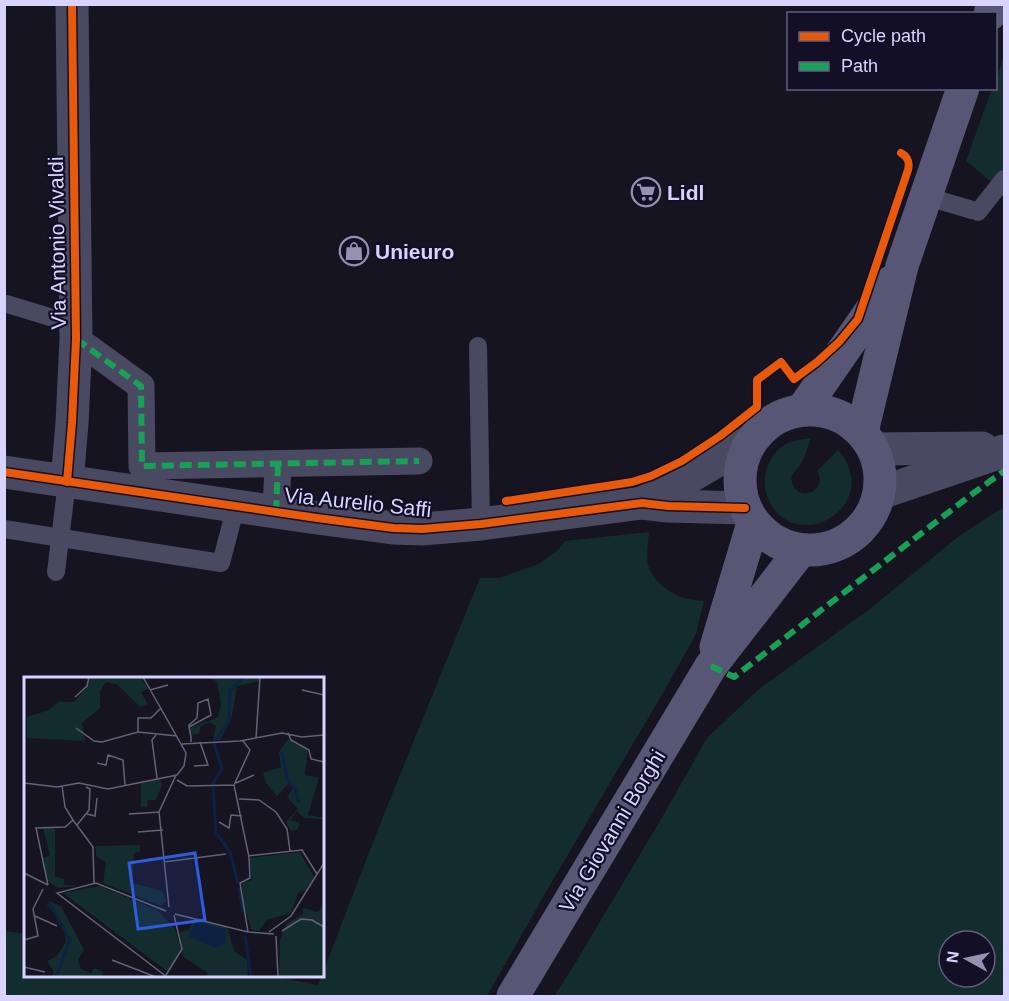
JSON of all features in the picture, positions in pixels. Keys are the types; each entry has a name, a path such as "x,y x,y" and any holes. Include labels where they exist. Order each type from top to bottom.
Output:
{"main road":[{"path":"868,440 902,266 962,90"},
{"path":"802,409 902,266"},
{"path":"802,409 825,410 845,418 868,440 880,471 880,493 872,513 860,530 842,543 822,550 801,550 783,545 766,536 749,515 739,486 741,463 749,442 764,426 782,414 802,409"},
{"name":"Via Giovanni Borghi","path":"711,666 749,515"},
{"name":"Via Giovanni Borghi","path":"513,996 711,666 801,550"}],"street":[{"name":"Via Antonio Vivaldi","path":"67,482 76,332 72,4"},
{"path":"76,332 141,386 142,466 419,461"},
{"path":"868,440 1005,449"},
{"name":"Via Aurelio Saffi","path":"642,503 749,442"},
{"path":"880,493 1005,449"},
{"path":"276,512 278,464"},
{"name":"Via Aurelio Saffi","path":"4,472 402,528 422,529 481,524 642,503 749,515"}],"lane":[{"path":"925,196 975,211 1005,179"},
{"path":"7,304 76,332"},
{"path":"478,346 481,524"},
{"path":"56,573 67,482"},
{"path":"4,529 221,563 236,506"}],"green space":[{"path":"1004,55 1004,192 966,161 992,90 997,90 997,77"},
{"path":"811,438 802,462 792,476 793,485 797,490 807,493 816,489 819,484 817,471 838,450 846,461 852,479 849,496 840,510 827,520 812,525 796,524 781,516 769,501 765,488 765,474 772,458 780,448 797,440"},
{"path":"1004,507 1004,996 554,996 707,738 758,690 871,608 959,536"},
{"path":"649,532 648,565 657,581 681,597 704,601 696,634 487,996 5,996 5,931 24,934 24,977 277,977 318,985 321,977 324,977 324,969 384,814 480,578 499,578 539,564 557,551 565,541"}],"marked path":[{"path":"76,339 141,386 142,466 419,461"},
{"path":"276,512 278,464"},
{"path":"711,666 734,677 1004,471"}],"cycle path":[{"path":"67,482 76,339 72,4"},
{"path":"506,501 632,482 651,476 682,461 720,436 757,407 757,380 781,362 794,379 817,362 839,342 858,319 908,170 908,160 901,153"},
{"path":"4,472 393,528 422,529 481,524 642,503 745,508"}],"place":[{"name":"Lidl","path":"646,192"},
{"name":"Unieuro","path":"354,251"}]}
